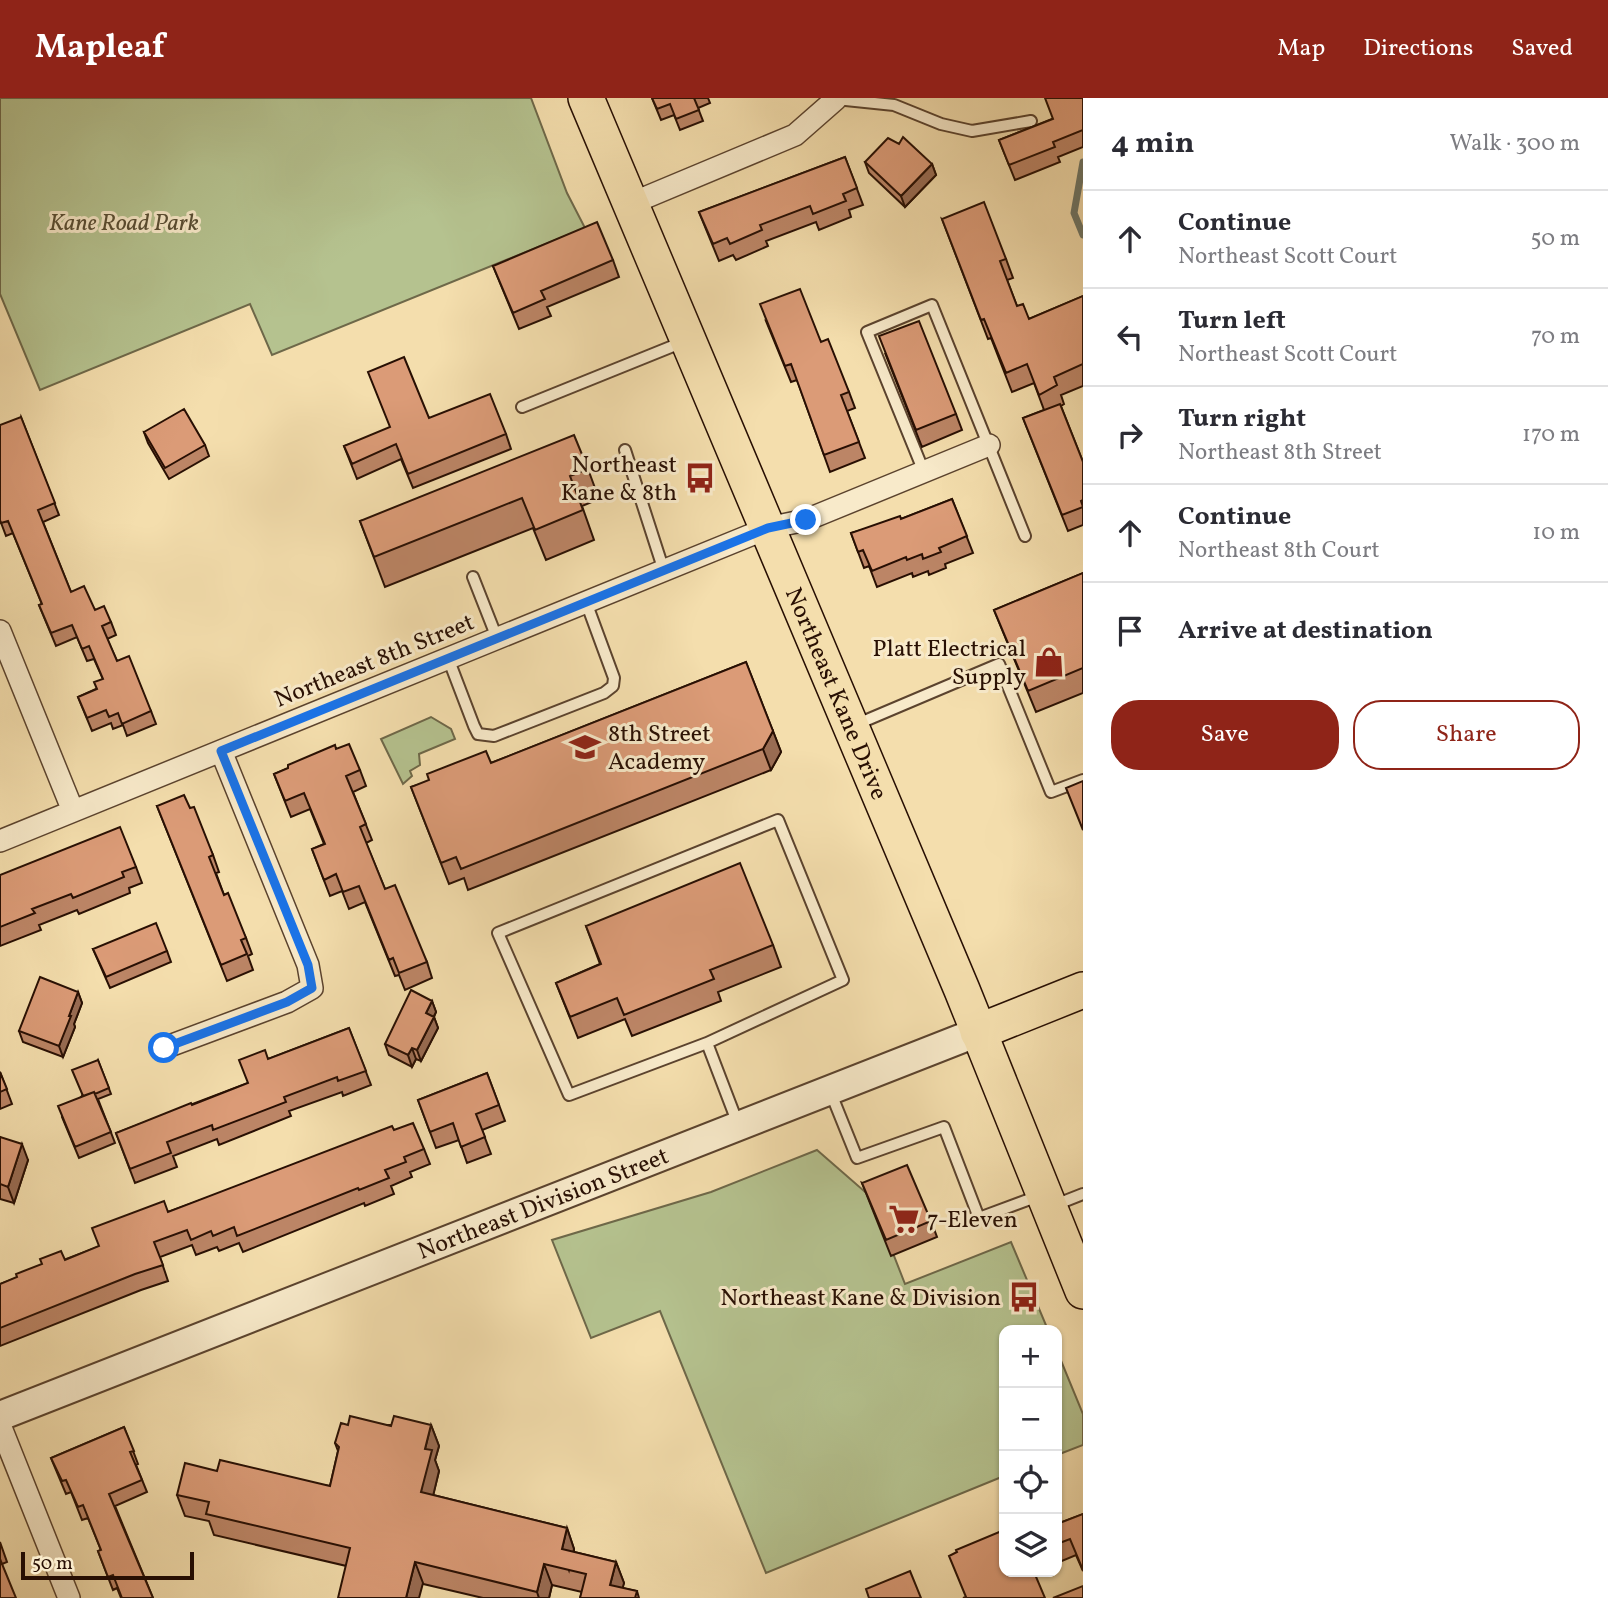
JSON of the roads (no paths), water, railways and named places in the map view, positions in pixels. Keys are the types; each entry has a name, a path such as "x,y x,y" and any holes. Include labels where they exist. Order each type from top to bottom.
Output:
{"main road":[{"name":"Northeast Kane Drive","path":"586,98 852,727 1046,1201 1076,1253 1083,1291"},
{"name":"Northeast Division Street","path":"978,1032 1083,990"}],"street":[{"path":"630,204 795,135 836,99"},
{"name":"Northeast 8th Street","path":"0,841 768,528 806,520 989,445"},
{"path":"0,631 73,811"},
{"path":"164,1048 287,1002 312,988 308,965 221,751"},
{"name":"Northeast Division Street","path":"0,1416 978,1032"},
{"path":"0,1424 69,1598"}],"lane":[{"path":"836,99 894,106 941,124 972,131 1031,121"},
{"path":"924,472 867,332 932,305 1025,536"},
{"path":"522,407 689,340"},
{"path":"625,450 664,571"},
{"path":"473,577 497,638"},
{"path":"448,659 474,726 478,734 485,736 494,736 604,693 613,686 614,678 586,603"},
{"path":"852,727 999,664 1051,792 1083,780"},
{"path":"778,820 844,980 707,1043 569,1095 498,933 778,820"},
{"path":"707,1043 738,1126"},
{"path":"830,1091 857,1158 944,1126 979,1218 1083,1194"}],"waterway":[{"path":"1083,162 1074,213 1083,235"}],"place":[{"name":"Northeast Kane & 8th","path":"700,478"},
{"name":"Platt Electrical Supply","path":"1049,662"},
{"name":"8th Street Academy","path":"585,747"},
{"name":"7-Eleven","path":"904,1219"},
{"name":"Northeast Kane & Division","path":"1024,1297"}],"park label":[{"name":"Kane Road Park","path":"124,222"}]}
